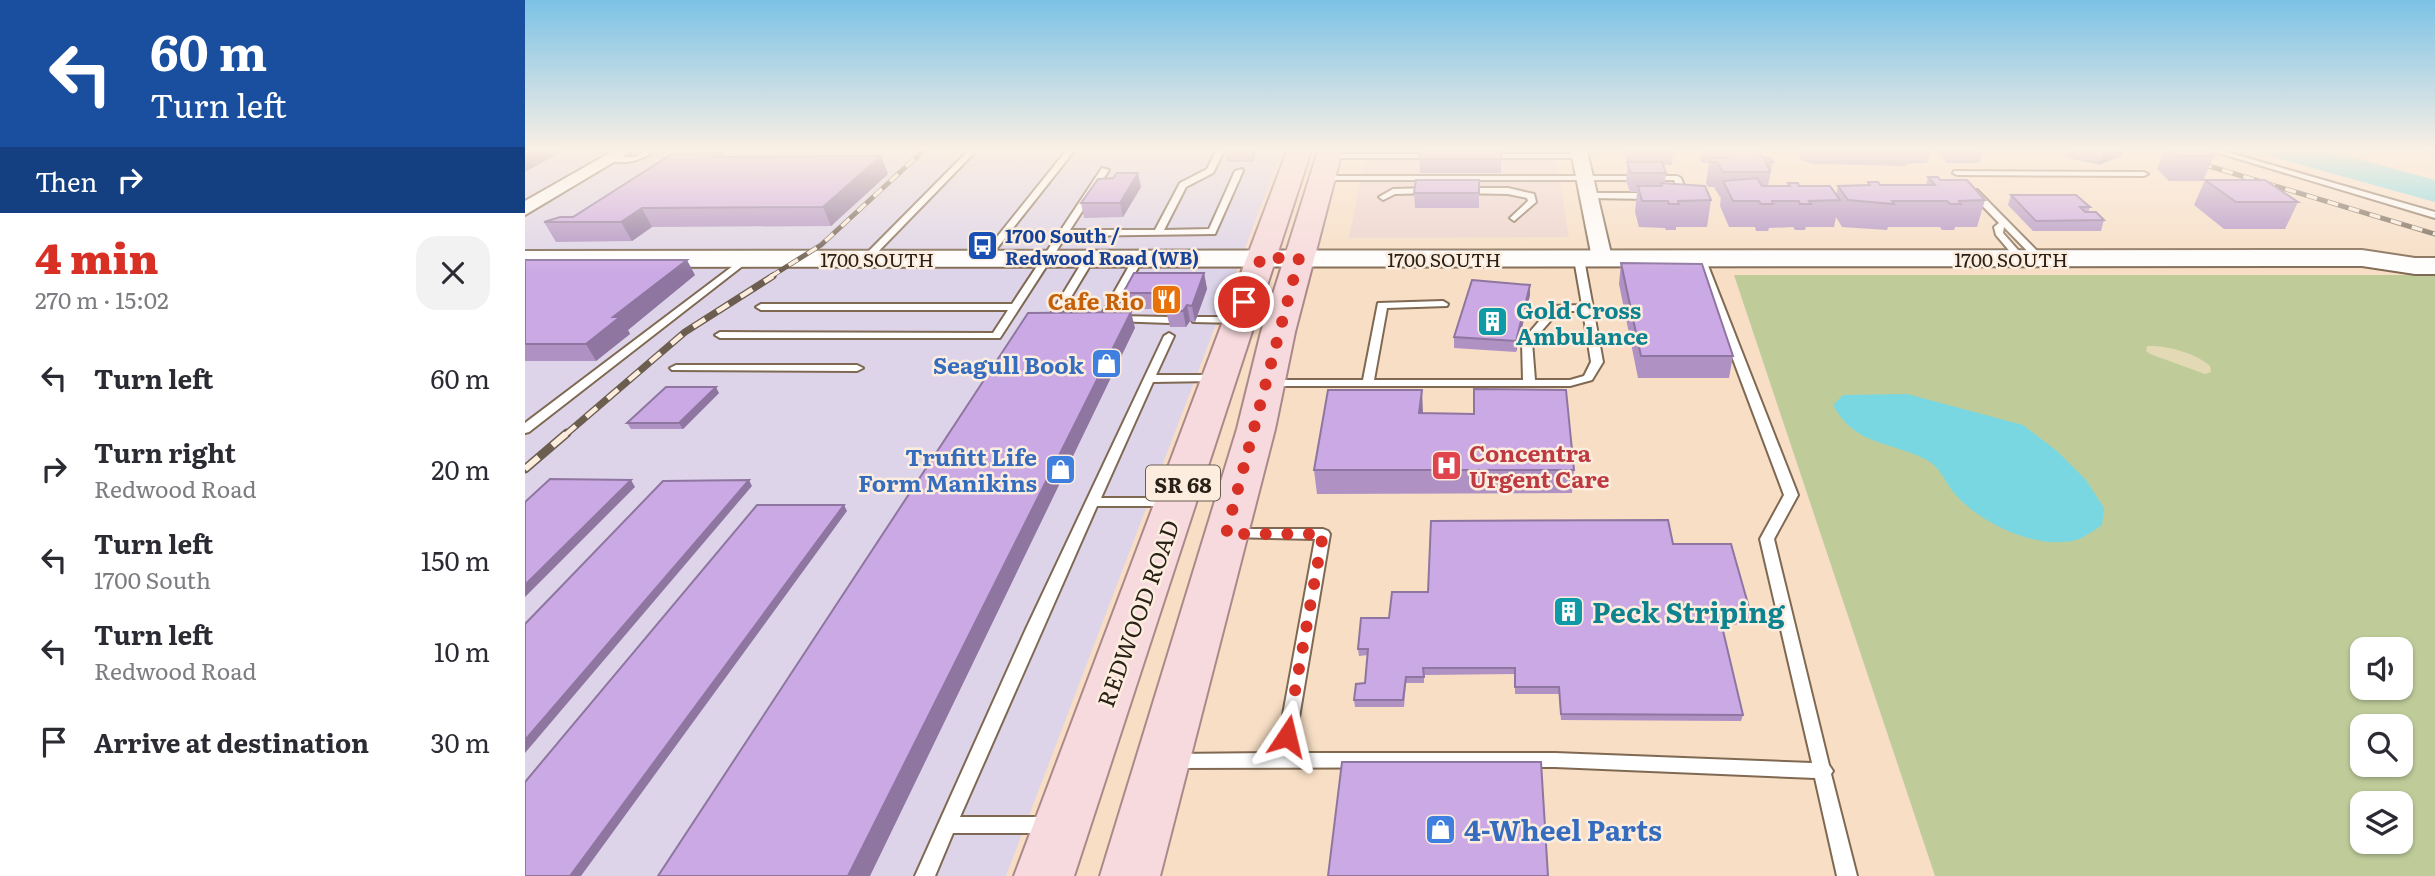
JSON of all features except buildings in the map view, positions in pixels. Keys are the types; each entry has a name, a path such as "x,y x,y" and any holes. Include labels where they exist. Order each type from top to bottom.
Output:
{"main road":[{"name":"REDWOOD ROAD","path":"1129,876 1266,383 1280,258 1292,192"},
{"name":"REDWOOD ROAD","path":"1044,876 1237,320 1280,258 1312,192"}],"street":[{"path":"525,209 554,192"},
{"path":"1587,192 1591,258"},
{"name":"1700 SOUTH","path":"2362,258 2394,251 2435,251"},
{"name":"1700 SOUTH","path":"525,259 2362,258 2435,267"}],"lane":[{"path":"866,259 932,192"},
{"path":"984,259 1037,192"},
{"path":"720,335 996,336 1090,192"},
{"path":"1158,233 1179,192"},
{"path":"1063,233 1212,232 1229,192"},
{"path":"1383,197 1399,192"},
{"path":"1512,192 1531,196 1532,202 1514,218"},
{"path":"1625,192 1658,196"},
{"path":"1671,196 1683,196 1682,192"},
{"path":"1974,192 2031,259"},
{"path":"2356,192 2435,215"},
{"path":"2003,223 1998,227 1999,233 2031,259"},
{"path":"1078,320 1052,320 1089,258"},
{"path":"1104,319 1137,258"},
{"path":"1266,383 1570,383 1588,378 1597,362 1588,308 1591,258"},
{"path":"1700,258 1791,495 1767,539 1847,876"},
{"path":"525,429 746,259"},
{"path":"1369,383 1382,304 1443,304"},
{"path":"761,307 1016,307"},
{"path":"1528,383 1527,342 1556,308 1588,308"},
{"path":"925,876 1149,379 1169,328 1091,319"},
{"path":"1197,320 1237,320"},
{"path":"675,368 857,368"},
{"path":"1149,379 1218,378"},
{"path":"1092,502 1176,502"},
{"path":"1226,534 1323,534 1283,761"},
{"path":"1162,761 1555,760 1824,771"},
{"path":"947,825 1062,825"}],"shaded area":[{"path":"525,192 1266,192 1006,876 525,876"},
{"path":"1358,192 1562,192 1569,237 1349,238"}],"green space":[{"path":"1734,275 2435,275 2435,876 1935,876"}],"sand":[{"path":"2147,346 2172,348 2189,354 2204,361 2210,366 2211,372 2205,374 2150,354 2146,351"}],"water":[{"path":"2398,192 2435,192 2435,202"},
{"path":"1907,394 2023,425 2057,451 2086,480 2104,508 2102,525 2082,538 2063,542 2046,542 2011,532 1978,515 1965,504 1932,463 1863,435 1842,418 1833,405 1843,395"}],"railway":[{"path":"770,277 821,245 879,192"},
{"path":"2295,192 2435,234"},
{"path":"565,435 685,332 773,276"},
{"path":"525,469 567,433"}],"place":[{"name":"1700 South / Redwood Road (WB)","path":"982,246"},
{"name":"Cafe Rio","path":"1167,300"},
{"name":"Gold Cross Ambulance","path":"1493,322"},
{"name":"Seagull Book","path":"1107,364"},
{"name":"Concentra Urgent Care","path":"1446,465"},
{"name":"Trufitt Life Form Manikins","path":"1060,469"},
{"name":"Peck Striping","path":"1569,611"},
{"name":"4-Wheel Parts","path":"1441,829"}],"route":[{"path":"1244,302 1261,258 1299,258 1256,429 1226,534 1323,534 1287,736"}]}
